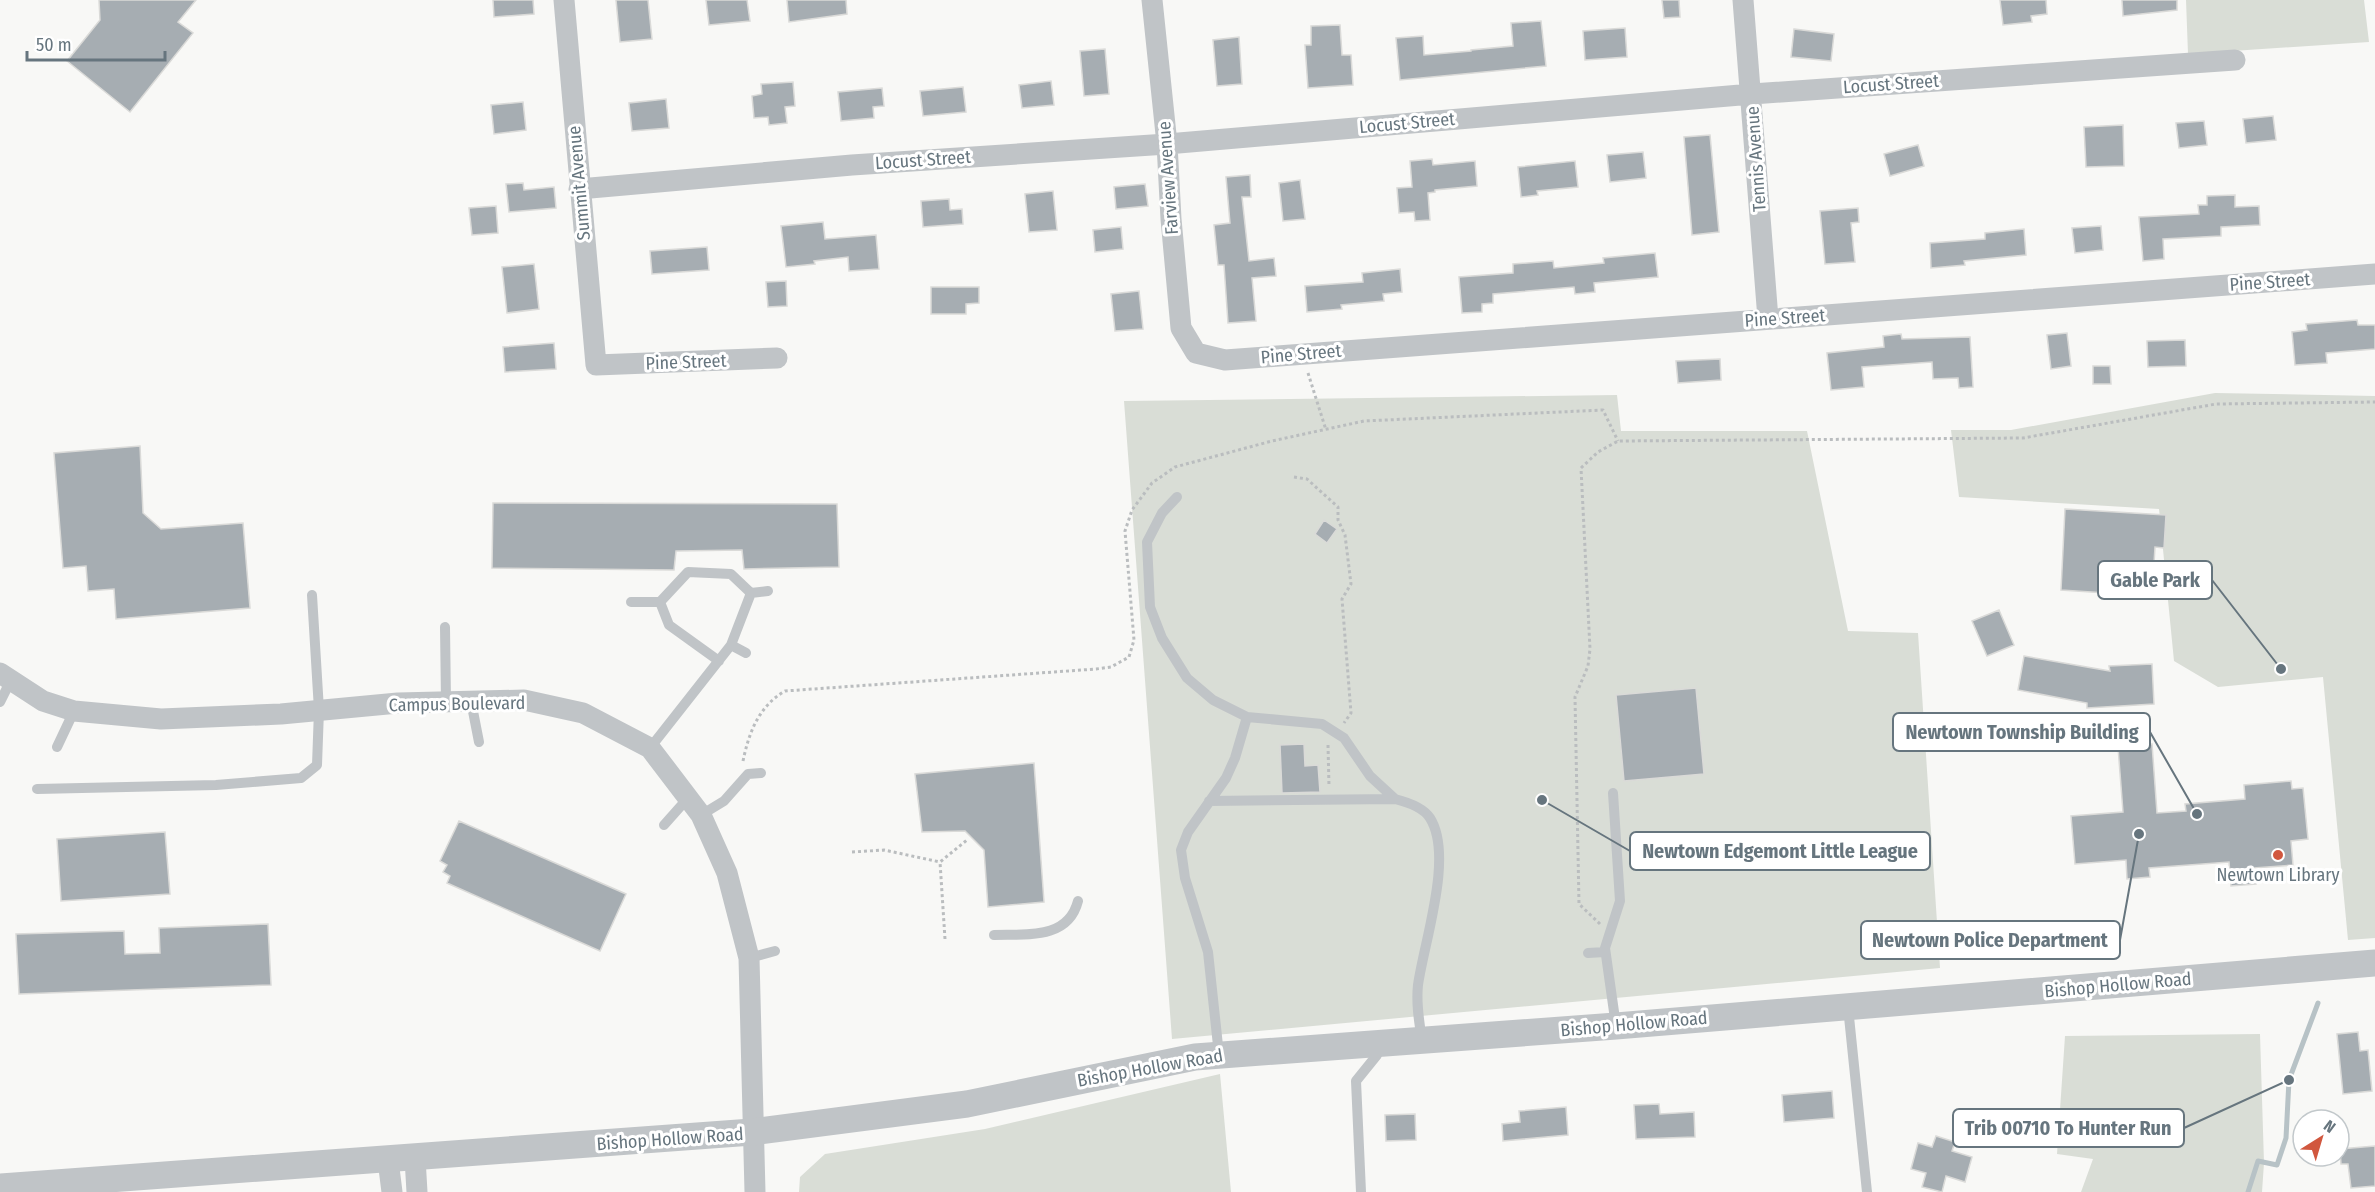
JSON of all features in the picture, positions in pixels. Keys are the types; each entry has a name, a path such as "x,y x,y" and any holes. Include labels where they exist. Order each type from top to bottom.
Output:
{"street":[{"name":"Summit Avenue","path":"564,0 596,365"},
{"name":"Farview Avenue","path":"1152,0 1167,144 1181,328 1196,353"},
{"name":"Tennis Avenue","path":"1743,0 1768,319"},
{"name":"Locust Street","path":"579,189 852,165 1167,144 1752,94 2235,60"},
{"name":"Pine Street","path":"1196,353 1225,360 2375,274"},
{"name":"Pine Street","path":"596,365 777,358"},
{"name":"Campus Boulevard","path":"5,676 43,701 74,711 161,719 398,703 524,700 583,713 650,748 694,807 727,873 749,958 755,1192"},
{"name":"Bishop Hollow Road","path":"0,1187 752,1132 968,1104 1195,1057 1616,1026 2375,963"},
{"path":"415,1158 417,1192"},
{"path":"388,1160 392,1192"}],"lane":[{"path":"1177,497 1162,513 1147,542 1150,607 1162,638 1187,678 1213,700 1247,717 1322,724 1344,738 1370,776 1395,799"},
{"path":"631,602 660,602 687,572 731,574 751,592 768,591"},
{"path":"650,748 731,645 751,592"},
{"path":"37,789 216,785 301,778 317,765 319,710 312,596"},
{"path":"660,602 669,625 719,662"},
{"path":"445,627 446,702"},
{"path":"731,645 746,653"},
{"path":"0,702 5,676"},
{"path":"471,701 479,742"},
{"path":"57,747 74,711"},
{"path":"1219,1055 1208,952 1185,878 1181,850 1188,832 1226,778 1235,758 1247,717"},
{"path":"664,825 694,807 724,801 748,774 761,773"},
{"path":"1613,793 1626,900 1605,948 1616,1026"},
{"path":"1209,801 1395,799 1412,804 1430,817 1438,840 1437,888 1418,987 1422,1040"},
{"path":"994,935 1048,933 1066,923 1078,901"},
{"path":"749,958 775,951"},
{"path":"1588,954 1605,952"},
{"path":"1848,1007 1867,1192"},
{"path":"1361,1192 1356,1081 1377,1055 1379,1043"}],"path":[{"path":"1306,353 1309,380 1326,430"},
{"path":"1610,933 1579,904 1575,696 1588,666 1590,650 1581,468 1598,452 1618,441 2023,438 2216,404 2375,402"},
{"path":"1294,477 1307,479 1338,507 1338,520 1345,535 1351,584 1342,599 1351,713 1328,743 1330,800"},
{"path":"940,862 968,840"},
{"path":"852,852 884,850 940,862"},
{"path":"940,862 945,939"}],"shaded area":[{"path":"2186,0 2364,0 2369,42 2188,54"},
{"path":"2215,393 2375,396 2375,938 2348,940 2323,677 2218,687 2174,661 2159,509 1959,497 1951,430 2011,430"},
{"path":"1617,395 1621,431 1807,431 1848,631 1918,633 1940,968 1172,1039 1124,401"},
{"path":"2260,1034 2264,1163 2262,1192 2081,1192 2093,1159 2057,1154 2065,1036"},
{"path":"1220,1074 1231,1192 799,1192 800,1177 825,1154 985,1129"}],"building":[{"path":"99,0 196,0 178,22 193,33 130,112 67,61 100,20"},
{"path":"493,0 533,0 534,14 494,17"},
{"path":"616,0 648,0 652,39 620,42"},
{"path":"706,0 747,0 750,21 709,25"},
{"path":"787,0 846,0 847,14 789,22"},
{"path":"1662,0 1679,0 1680,17 1664,18"},
{"path":"2000,0 2046,0 2047,14 2031,16 2032,22 2003,25"},
{"path":"2122,0 2177,0 2177,10 2123,16"},
{"path":"1541,21 1546,66 1400,80 1396,38 1423,36 1424,55 1471,51 1513,46 1511,23"},
{"path":"1340,25 1342,55 1351,55 1353,85 1308,88 1305,45 1311,45 1311,26"},
{"path":"1625,28 1627,57 1585,60 1583,31"},
{"path":"1794,29 1834,34 1831,61 1791,57"},
{"path":"1239,37 1242,84 1217,86 1213,40"},
{"path":"1105,49 1109,94 1084,96 1080,51"},
{"path":"1051,81 1054,105 1022,108 1019,85"},
{"path":"793,82 795,106 785,107 787,123 769,125 768,117 754,118 752,96 762,94 761,84"},
{"path":"963,87 966,112 923,116 920,91"},
{"path":"882,88 884,106 873,107 874,118 841,121 838,92"},
{"path":"666,99 669,128 632,131 629,103"},
{"path":"523,102 526,130 494,134 491,105"},
{"path":"2273,116 2276,140 2246,143 2243,119"},
{"path":"2204,121 2207,145 2179,148 2176,123"},
{"path":"2123,125 2124,166 2086,167 2084,127"},
{"path":"1710,135 1719,232 1692,235 1684,137"},
{"path":"1918,145 1924,166 1890,176 1884,154"},
{"path":"1643,152 1646,178 1610,182 1607,155"},
{"path":"1432,159 1433,165 1475,161 1477,186 1435,190 1435,192 1428,193 1430,220 1415,221 1414,212 1399,213 1397,188 1412,187 1410,161"},
{"path":"1575,161 1578,187 1537,191 1538,195 1521,197 1518,167"},
{"path":"1250,175 1251,197 1242,197 1249,261 1274,258 1276,276 1252,278 1256,321 1228,323 1224,265 1218,265 1214,225 1230,223 1226,177"},
{"path":"1300,180 1305,219 1283,221 1279,183"},
{"path":"523,183 524,190 554,187 556,208 509,212 506,184"},
{"path":"1145,184 1148,206 1116,209 1114,187"},
{"path":"1053,191 1057,230 1029,232 1025,194"},
{"path":"2235,195 2235,207 2259,206 2260,225 2221,227 2221,236 2163,239 2164,259 2143,261 2139,217 2199,214 2198,205 2207,205 2207,196"},
{"path":"949,199 950,210 962,209 963,224 923,227 921,201"},
{"path":"496,206 498,233 472,235 469,208"},
{"path":"1858,208 1859,222 1851,223 1855,262 1825,264 1820,211"},
{"path":"823,222 825,239 876,235 879,269 849,271 848,257 786,267 781,226"},
{"path":"2101,226 2103,250 2075,253 2072,228"},
{"path":"1121,227 1123,249 1095,252 1093,230"},
{"path":"2024,229 2026,255 1964,261 1965,265 1931,268 1930,243 1985,239 1985,233"},
{"path":"707,247 709,270 652,274 650,251"},
{"path":"1655,253 1658,277 1594,283 1595,292 1575,294 1574,287 1493,294 1493,303 1482,304 1482,312 1462,313 1459,277 1513,273 1513,264 1553,261 1554,268 1604,263 1603,258"},
{"path":"534,264 539,309 507,313 502,267"},
{"path":"1400,269 1402,292 1383,294 1384,301 1341,305 1342,309 1307,312 1305,286 1363,282 1362,273"},
{"path":"786,281 787,306 768,307 766,282"},
{"path":"931,287 979,287 979,303 966,304 966,314 931,314"},
{"path":"1139,291 1143,329 1115,331 1111,294"},
{"path":"2357,320 2358,325 2375,325 2375,349 2326,353 2327,363 2295,365 2292,332 2307,330 2306,324"},
{"path":"2067,333 2071,366 2051,369 2047,335"},
{"path":"1901,334 1902,339 1970,337 1973,387 1959,388 1958,378 1933,379 1932,362 1862,367 1864,387 1831,390 1827,353 1884,347 1883,336"},
{"path":"2185,340 2186,366 2148,367 2147,341"},
{"path":"554,343 556,369 505,372 503,347"},
{"path":"1720,359 1721,380 1678,383 1676,361"},
{"path":"2093,366 2110,366 2111,384 2093,384"},
{"path":"140,446 143,513 161,529 243,523 250,608 116,619 114,589 88,591 86,566 63,568 54,453"},
{"path":"493,503 837,504 839,567 744,569 742,550 676,551 674,570 492,568"},
{"path":"2065,509 2166,515 2164,548 2155,547 2152,596 2061,590"},
{"path":"1324,520 1337,529 1327,543 1315,534"},
{"path":"1999,610 2014,645 1987,656 1972,621"},
{"path":"2024,656 2110,671 2109,666 2152,664 2154,704 2087,708 2087,703 2018,690"},
{"path":"1696,688 1704,774 1624,781 1616,695"},
{"path":"1304,744 1305,766 1318,765 1320,792 1282,793 1280,745"},
{"path":"2152,744 2157,813 2186,811 2185,804 2245,799 2244,785 2291,781 2292,789 2303,788 2308,839 2291,841 2293,865 2254,868 2256,884 2231,886 2229,862 2149,868 2150,877 2127,879 2126,860 2075,864 2071,816 2123,812 2118,747"},
{"path":"1034,763 1044,902 988,907 984,850 965,831 922,832 915,774"},
{"path":"459,821 626,894 600,951 447,883 450,876 443,872 447,865 440,861"},
{"path":"165,832 170,894 61,901 57,839"},
{"path":"268,924 271,985 19,994 16,934 124,931 125,954 160,953 159,928"},
{"path":"2358,1032 2360,1051 2368,1050 2372,1091 2343,1094 2337,1034"},
{"path":"1832,1091 1834,1118 1784,1122 1782,1095"},
{"path":"1659,1104 1660,1114 1694,1112 1695,1137 1636,1139 1634,1105"},
{"path":"1566,1107 1568,1135 1503,1141 1502,1124 1520,1122 1519,1111"},
{"path":"1415,1114 1416,1140 1386,1141 1385,1115"},
{"path":"1936,1136 1955,1142 1952,1151 1972,1157 1965,1182 1946,1176 1942,1192 1922,1187 1926,1173 1911,1169 1918,1143 1932,1147"},
{"path":"2375,1146 2375,1186 2351,1188 2348,1168 2351,1168 2351,1148"}],"waterway":[{"path":"2248,1192 2258,1161 2277,1165 2286,1138 2289,1080 2318,1003"}],"place":[{"name":"Gable Park","path":"2281,669"},
{"name":"Newtown Edgemont Little League","path":"1542,800"},
{"name":"Newtown Township Building","path":"2197,814"},
{"name":"Newtown Police Department","path":"2139,834"},
{"name":"Newtown Library","path":"2278,855"},
{"name":"Trib 00710 To Hunter Run","path":"2289,1080"}]}
